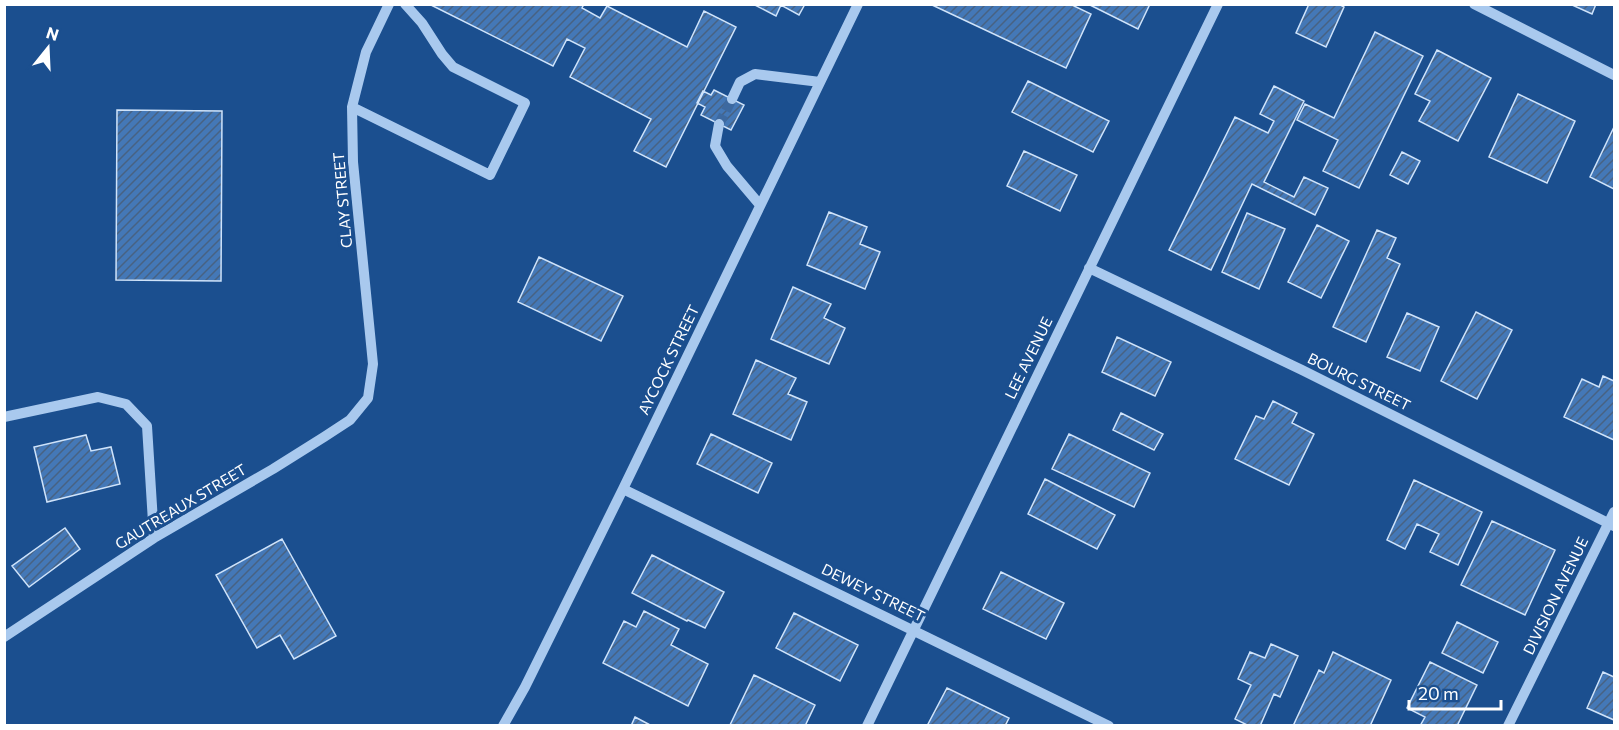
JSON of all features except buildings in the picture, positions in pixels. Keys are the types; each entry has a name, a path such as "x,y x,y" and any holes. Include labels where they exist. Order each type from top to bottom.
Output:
{"street":[{"name":"CLAY STREET","path":"368,398 373,364 353,162 352,107 366,52 388,4"},
{"path":"352,107 490,175 525,103 453,67 422,23 405,4"},
{"name":"AYCOCK STREET","path":"503,726 525,687 623,489 858,4"},
{"name":"LEE AVENUE","path":"867,726 1218,4"},
{"path":"1473,4 1614,75"},
{"path":"732,99 740,82 755,74 820,82"},
{"path":"719,124 716,146 727,166 760,205"},
{"name":"BOURG STREET","path":"1089,268 1292,365 1612,524"},
{"path":"4,417 98,397 126,404 147,426 154,538"},
{"name":"GAUTREAUX STREET","path":"4,637 154,538 273,469 350,420 368,398"},
{"name":"DEWEY STREET","path":"623,489 1110,726"},
{"name":"DIVISION AVENUE","path":"1508,726 1612,524 1614,512"}],"tunnel":[{"path":"719,124 732,99"}]}
